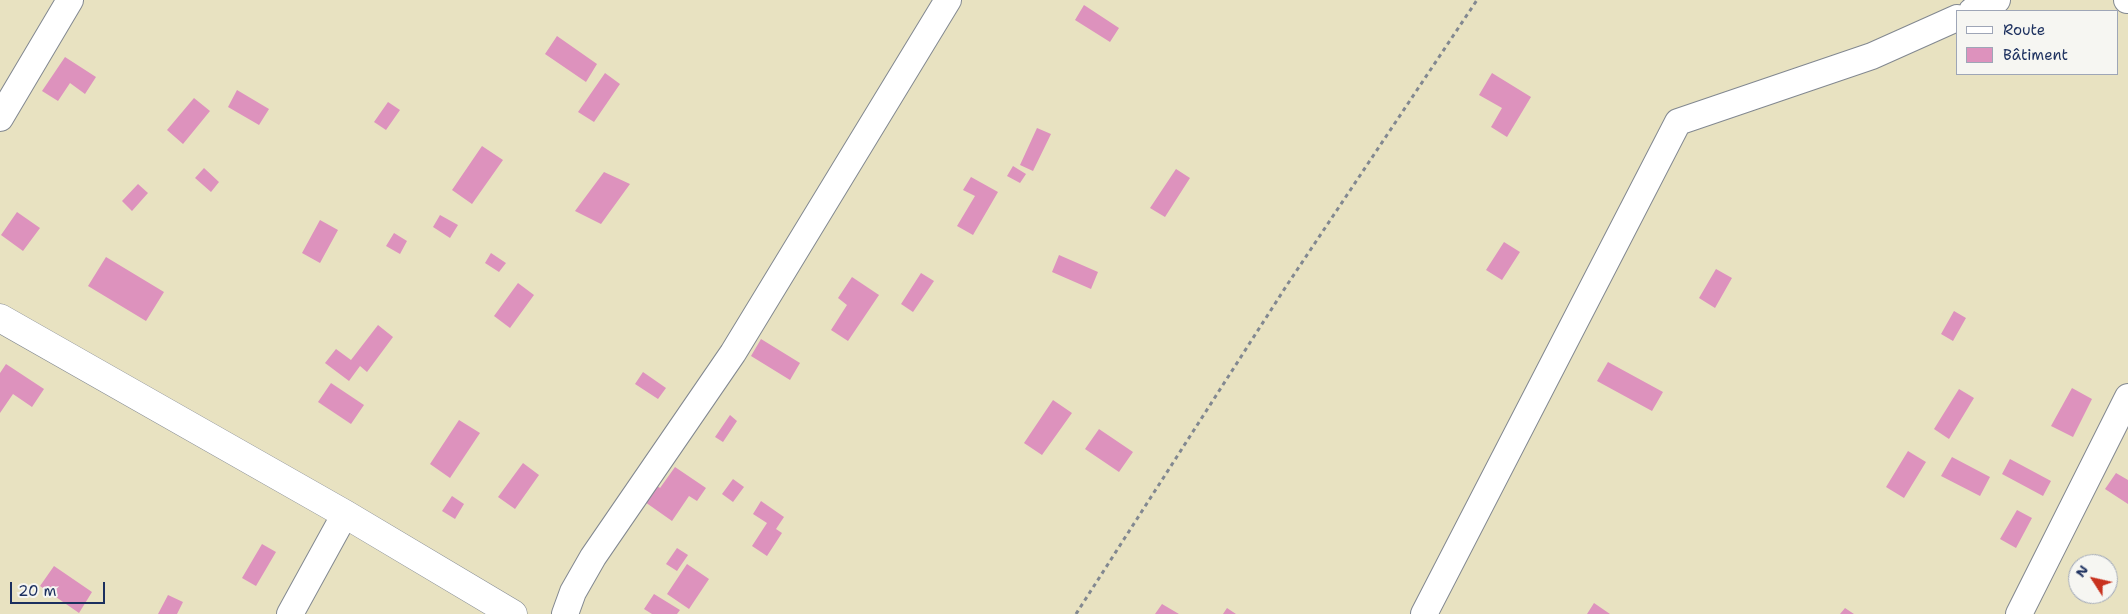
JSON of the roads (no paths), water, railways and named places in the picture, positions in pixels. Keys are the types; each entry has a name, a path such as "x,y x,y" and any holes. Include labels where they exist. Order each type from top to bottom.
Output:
{"highway":[{"path":"0,318 345,514 513,614"}],"street":[{"path":"0,118 70,0"},
{"path":"565,614 573,592 593,558 734,353 948,0"},
{"path":"1974,10 1997,0"},
{"path":"1424,614 1678,122 1872,56 1956,18"},
{"path":"2019,614 2066,524 2128,397"},
{"path":"290,614 345,514"}]}
